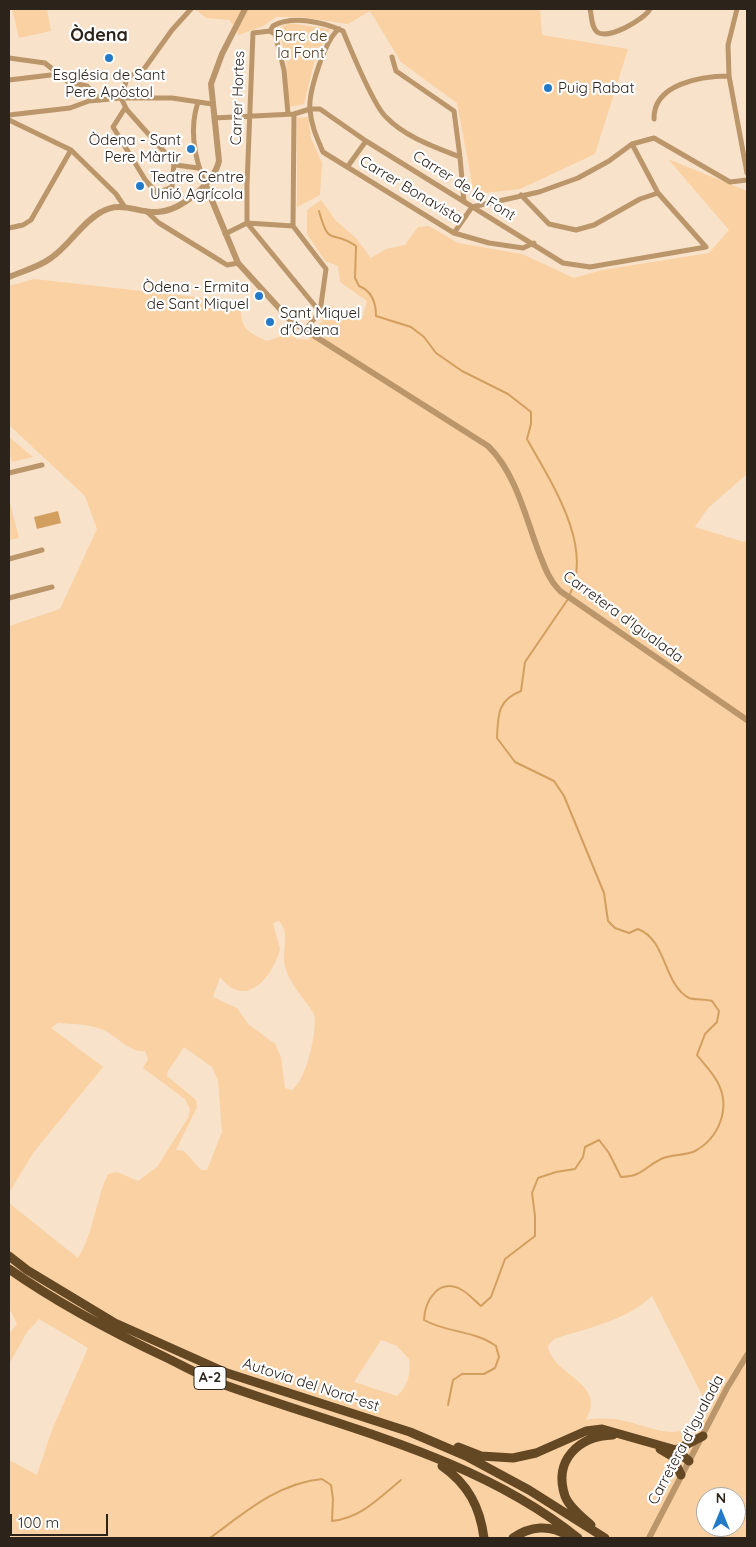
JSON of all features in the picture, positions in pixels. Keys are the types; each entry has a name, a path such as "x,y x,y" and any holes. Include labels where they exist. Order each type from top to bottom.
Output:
{"highway":[{"name":"Autovia del Nord-est","path":"9,1256 28,1270 115,1323 226,1373 335,1406 410,1432 466,1456 529,1490 605,1538"},
{"name":"Autovia del Nord-est","path":"9,1269 43,1292 107,1330 220,1383 343,1423 481,1478 557,1521 578,1538"},
{"path":"335,1406 384,1417 481,1456 514,1458 536,1453 586,1431 602,1429 653,1445 689,1461"},
{"path":"605,1538 577,1512 566,1497 562,1474 570,1454 578,1445 593,1437 624,1435"},
{"path":"674,1453 703,1436"},
{"path":"674,1453 681,1475"},
{"path":"425,1455 464,1484 474,1499 482,1520 484,1538"},
{"path":"513,1538 534,1528 557,1529 570,1538"}],"street":[{"path":"191,9 172,30 144,70 127,78 121,98 125,108 176,166 198,168"},
{"path":"9,277 51,258 91,219 102,211 124,206 158,212 170,208 206,186 219,161 211,84 215,70 245,9"},
{"path":"590,9 594,28 599,33 606,34 636,23 650,9"},
{"path":"737,9 728,45 729,76 747,173"},
{"path":"288,114 284,70 273,26 289,20 339,29 343,31 384,116 403,131 436,148 460,157"},
{"path":"214,118 294,114 310,109 317,72 332,38 339,29"},
{"name":"Carrer Hortes","path":"247,223 253,33 273,32"},
{"path":"392,56 396,71 454,111 464,202"},
{"path":"9,58 45,63 68,82 87,86 100,100"},
{"path":"9,80 59,74"},
{"path":"654,119 654,108 659,98 668,90 699,80 729,76"},
{"path":"9,115 70,108 88,101 121,98 172,98 212,104"},
{"path":"198,102 193,116 198,168 206,186"},
{"path":"125,108 113,127 146,181 157,193 172,187 174,163"},
{"name":"Carrer de la Font","path":"310,109 320,109 366,141 534,243 563,263 590,267 706,247 658,193"},
{"name":"Carrer Bonavista","path":"310,109 314,131 323,152 454,233 490,243 523,248 534,243"},
{"path":"294,114 293,226 326,269 320,312 304,332"},
{"path":"9,120 71,150 116,194 124,206"},
{"path":"454,233 472,207 578,178 609,161 632,144 654,138 730,182 747,180"},
{"path":"348,166 366,141"},
{"path":"521,195 549,224 576,230 594,225 640,199 658,193 632,144"},
{"path":"9,228 23,225 32,220 71,150"},
{"name":"Carretera d'Igualada","path":"206,186 238,264 290,322 488,446 496,454 509,474 548,576 566,595 747,720"},
{"path":"144,209 159,223 227,265 238,264"},
{"path":"225,234 247,223 293,226"},
{"path":"247,223 320,312"},
{"path":"9,473 42,465"},
{"path":"9,558 42,550"},
{"path":"9,598 52,587"},
{"name":"Carretera d'Igualada","path":"649,1538 727,1388 747,1355"}],"green space":[{"path":"12,9 47,9 51,31 19,38"},
{"path":"195,9 540,9 542,35 628,49 595,154 520,189 474,194 457,103 401,62 370,11 348,24 300,17 276,17 263,26 239,35 230,20 206,18"},
{"name":"Parc de la Font","path":"289,23 330,29 314,63 304,104 288,107 287,67 279,28"},
{"path":"308,117 311,138 322,163 320,195 297,207 297,118"},
{"path":"668,159 747,191 747,474 708,508 695,527 744,542 747,539 747,1538 9,1538 9,1460 37,1475 52,1430 88,1348 39,1319 27,1332 9,1364 9,1334 17,1324 9,1308 9,1203 78,1258 88,1238 108,1174 117,1172 138,1181 157,1167 188,1118 190,1109 185,1099 143,1068 148,1059 145,1051 133,1049 101,1029 85,1025 58,1023 51,1028 103,1067 33,1153 9,1193 9,626 60,609 97,529 85,496 9,425 9,286 34,279 241,302 245,328 254,334 267,341 288,334 297,339 308,340 327,314 330,305 362,319 367,301 340,282 338,266 325,261 307,234 307,210 321,200 336,221 356,238 371,258 386,249 405,245 418,227 429,226 458,243 522,254 574,278 602,270 709,253 729,230","holes":["279,921 283,926 285,937 284,960 287,973 314,1014 315,1020 311,1047 305,1068 302,1077 292,1090 285,1088 281,1057 275,1044 248,1024 237,1008 213,997 220,977 239,991 257,986 264,979 271,970 280,949 273,923","184,1047 212,1067 218,1080 222,1132 207,1170 201,1170 184,1151 176,1150 197,1107 196,1100 167,1076 168,1071","652,1296 706,1403 693,1423 681,1431 656,1430 614,1419 586,1420 591,1407 590,1397 585,1388 559,1365 552,1356 548,1346 554,1339 618,1318 642,1305","381,1340 397,1346 409,1359 410,1370 408,1379 404,1388 397,1396 354,1382"]},
{"path":"9,437 33,457 12,462"},
{"path":"9,498 19,538 9,540"}],"shaded area":[{"path":"58,511 61,523 37,529 34,517"}],"waterway":[{"path":"319,211 325,230 329,234 356,246 355,278 359,286 370,294 376,316 411,327 424,337 436,353 462,371 508,394 531,412 531,424 527,439 557,494 573,534 577,555 576,575 570,594"},
{"path":"448,1405 453,1380 462,1374 484,1374 495,1368 499,1357 496,1346 488,1341 424,1320 427,1305 430,1298 446,1286 462,1290 481,1306 491,1297 505,1259 535,1236 532,1193 538,1178 556,1172 575,1169 583,1157 585,1147 599,1140 609,1153 621,1177 634,1175 661,1159 695,1151 711,1138 723,1112 722,1093 718,1083 697,1055 705,1034 717,1022 719,1011 712,1001 689,998 681,991 674,983 655,942 647,935 638,929 629,933 615,928 608,921 604,893 564,796 554,781 515,762 497,738 500,710 503,704 507,699 521,691 525,662 568,599"},
{"path":"210,1538 249,1509 291,1486 322,1479 331,1485 333,1499 332,1521 352,1516 361,1511 401,1480"}],"place":[{"name":"Església de Sant Pere Apòstol","path":"109,58"},
{"name":"Puig Rabat","path":"548,88"},
{"name":"Òdena - Sant Pere Màrtir","path":"191,149"},
{"name":"Teatre Centre Unió Agrícola","path":"140,186"},
{"name":"Òdena - Ermita de Sant Miquel","path":"259,296"},
{"name":"Sant Miquel d'Òdena","path":"270,322"}],"district":[{"name":"Òdena","path":"99,36"}]}
